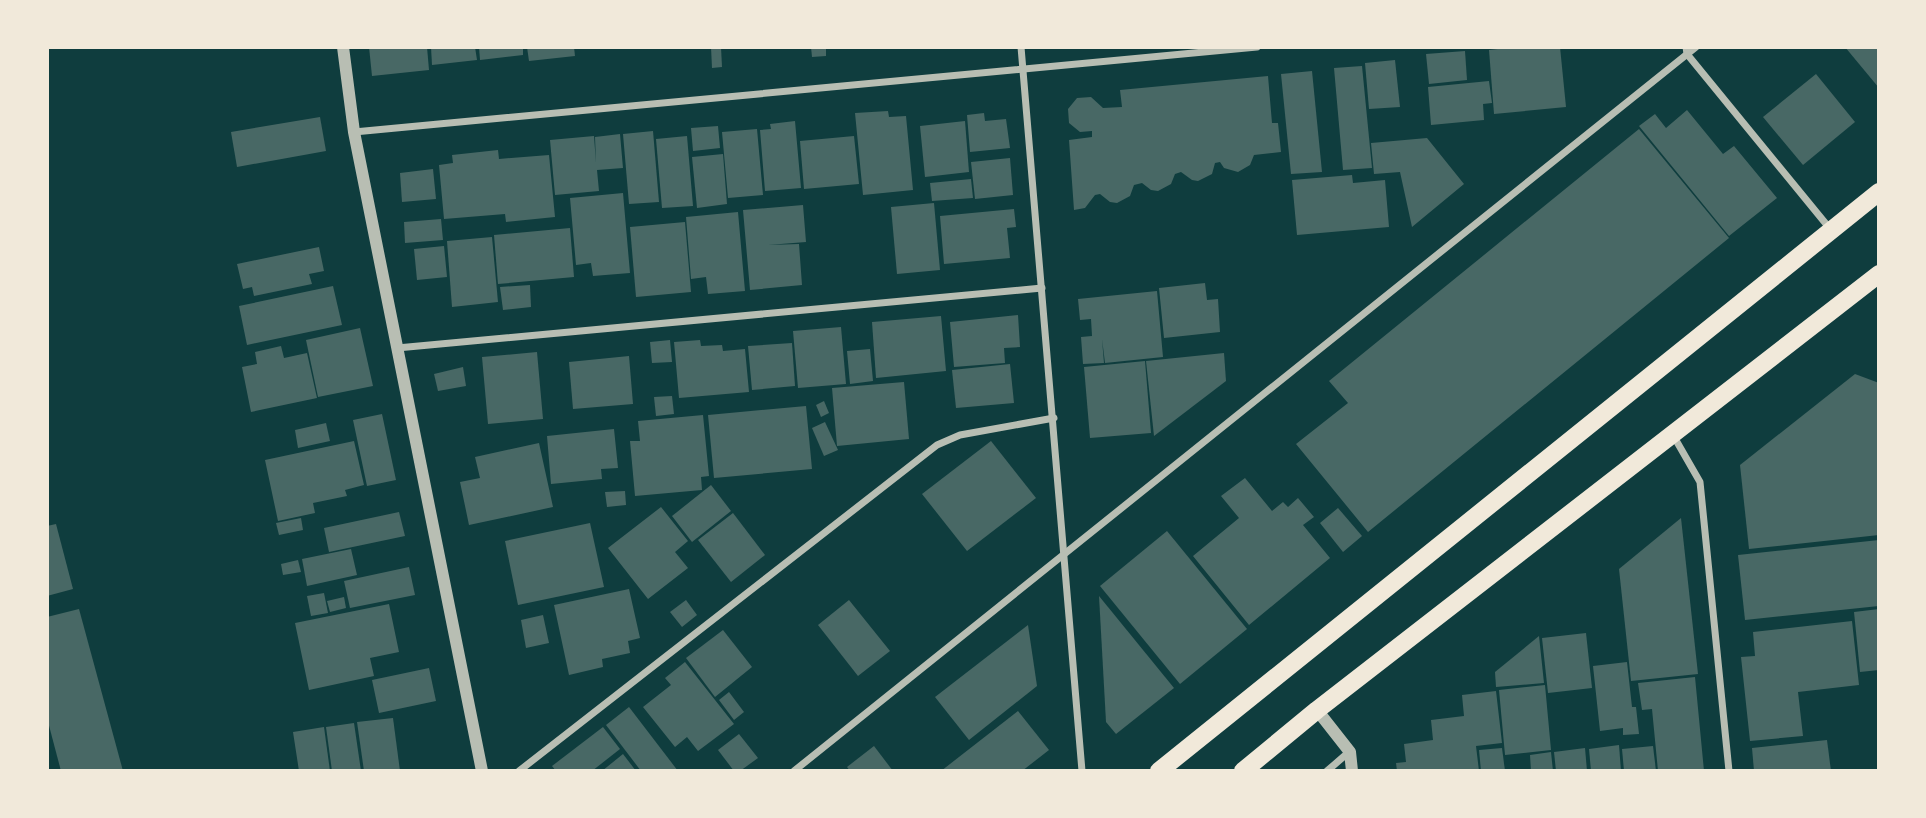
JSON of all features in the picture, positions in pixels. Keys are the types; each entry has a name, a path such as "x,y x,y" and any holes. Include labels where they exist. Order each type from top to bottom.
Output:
{"main road":[{"path":"1159,771 1879,192"},
{"path":"1243,771 1317,710 1879,274"}],"street":[{"path":"343,47 354,132 482,771"},
{"path":"1021,47 1066,552 1082,771"},
{"path":"354,132 1257,47"},
{"path":"794,771 1686,51 1696,47"},
{"path":"1686,51 1831,230"},
{"path":"397,348 1042,288"},
{"path":"519,771 937,445 960,435 1054,418"},
{"path":"1673,434 1700,482 1729,771"},
{"path":"1317,710 1350,752 1352,771"},
{"path":"1327,771 1350,752"}],"building":[{"path":"369,47 427,47 429,70 372,76"},
{"path":"431,47 475,47 477,60 432,65"},
{"path":"479,47 523,47 523,55 480,60"},
{"path":"527,47 574,47 575,56 529,61"},
{"path":"711,47 721,47 722,67 712,68"},
{"path":"811,47 826,47 826,56 812,57"},
{"path":"1560,47 1566,107 1494,114 1489,50"},
{"path":"1845,47 1879,47 1879,88"},
{"path":"1465,51 1467,80 1429,84 1426,54"},
{"path":"1395,60 1400,107 1369,109 1365,63"},
{"path":"1362,66 1372,168 1343,170 1334,68"},
{"path":"1312,71 1322,172 1291,174 1281,74"},
{"path":"1816,74 1855,122 1803,165 1763,117"},
{"path":"1268,76 1272,123 1278,123 1281,152 1254,155 1250,165 1238,172 1224,168 1220,162 1215,163 1212,174 1198,181 1181,172 1175,174 1171,184 1158,191 1151,190 1142,183 1134,185 1130,196 1117,203 1110,202 1100,194 1095,195 1085,208 1074,210 1069,140 1092,137 1092,131 1080,132 1069,123 1068,109 1077,98 1091,97 1103,108 1122,107 1120,90"},
{"path":"1489,81 1492,103 1483,104 1484,120 1431,125 1428,87"},
{"path":"1687,110 1723,154 1734,146 1777,198 1729,236 1639,126 1655,114 1666,128"},
{"path":"888,111 889,117 906,116 913,190 863,195 855,113"},
{"path":"984,113 985,121 1006,119 1010,148 970,152 967,115"},
{"path":"320,117 326,151 237,167 231,132"},
{"path":"795,121 801,188 765,191 760,130 771,129 770,124"},
{"path":"965,121 969,172 925,177 920,126"},
{"path":"718,126 720,148 693,151 691,128"},
{"path":"757,129 763,195 728,198 722,132"},
{"path":"1639,129 1729,238 1368,532 1296,444 1348,403 1329,381"},
{"path":"653,131 659,202 629,204 623,134"},
{"path":"620,134 623,168 597,170 599,191 555,195 550,140 594,136 596,163 595,137"},
{"path":"687,136 693,206 662,208 656,139"},
{"path":"854,136 859,184 804,189 800,141"},
{"path":"1427,138 1464,184 1412,227 1400,172 1374,174 1371,143"},
{"path":"498,150 499,159 549,155 555,217 506,222 505,214 444,219 439,165 453,163 452,155"},
{"path":"723,154 727,204 697,208 692,157"},
{"path":"1010,158 1013,195 975,199 971,162"},
{"path":"433,169 436,199 402,202 400,173"},
{"path":"1352,175 1353,183 1385,180 1389,227 1297,235 1292,180"},
{"path":"971,179 973,198 932,201 930,183"},
{"path":"623,193 630,273 593,276 591,263 576,265 570,198"},
{"path":"934,203 940,270 897,274 891,207"},
{"path":"803,205 806,242 768,245 799,244 802,285 750,290 743,210"},
{"path":"1014,209 1016,227 1007,228 1010,258 944,264 940,216"},
{"path":"738,212 745,291 708,294 706,277 691,279 686,217"},
{"path":"441,219 443,240 405,243 404,222"},
{"path":"685,222 691,292 636,297 630,227"},
{"path":"570,228 574,277 498,284 494,235"},
{"path":"492,237 498,302 452,307 447,241"},
{"path":"444,246 447,277 417,280 414,249"},
{"path":"319,247 324,271 309,274 312,284 254,296 252,287 243,289 237,264"},
{"path":"1205,283 1207,300 1218,299 1220,332 1164,338 1159,288"},
{"path":"530,285 531,307 503,310 500,287"},
{"path":"333,286 342,325 247,345 239,306"},
{"path":"1157,291 1163,357 1105,363 1102,339 1104,363 1083,364 1081,337 1092,336 1091,319 1080,320 1078,299"},
{"path":"1018,315 1020,347 1004,348 1005,363 954,367 950,322"},
{"path":"941,316 946,371 876,378 872,322"},
{"path":"841,327 846,384 798,388 793,331"},
{"path":"360,328 373,386 318,397 306,340"},
{"path":"670,340 672,362 652,363 650,342"},
{"path":"700,340 701,346 722,345 723,351 745,349 749,392 679,398 674,342"},
{"path":"792,343 795,386 752,390 748,346"},
{"path":"281,346 284,358 307,353 317,398 251,412 242,367 257,364 255,352"},
{"path":"870,349 873,381 850,384 847,351"},
{"path":"537,352 543,419 488,424 482,357"},
{"path":"1224,353 1226,381 1154,436 1146,361"},
{"path":"629,356 633,404 573,409 569,362"},
{"path":"1145,361 1151,433 1090,438 1084,367"},
{"path":"1010,364 1014,403 956,408 952,370"},
{"path":"463,367 466,386 438,391 434,374"},
{"path":"1855,374 1879,383 1879,535 1749,549 1740,465"},
{"path":"904,382 909,439 837,446 832,388"},
{"path":"672,396 674,414 656,416 654,397"},
{"path":"824,401 829,413 821,417 816,405"},
{"path":"806,406 812,469 714,478 708,415"},
{"path":"382,414 396,480 367,486 353,420"},
{"path":"703,415 709,476 701,477 702,490 635,496 630,441 640,441 638,421"},
{"path":"825,422 838,450 824,456 812,428"},
{"path":"326,423 330,441 298,448 295,430"},
{"path":"614,429 618,468 601,469 602,479 551,484 547,436"},
{"path":"354,441 364,485 345,490 347,496 313,503 315,513 278,521 265,460"},
{"path":"991,441 1036,498 967,551 922,494"},
{"path":"539,443 553,507 469,525 460,482 480,478 475,457"},
{"path":"1245,478 1272,511 1283,502 1288,507 1298,498 1314,517 1303,525 1330,558 1249,625 1193,556 1239,518 1221,496"},
{"path":"711,485 731,511 692,542 672,516"},
{"path":"625,491 626,505 607,507 605,492"},
{"path":"661,507 688,541 675,552 688,568 648,599 608,548"},
{"path":"1338,508 1362,536 1343,552 1320,523"},
{"path":"399,512 405,536 329,552 324,528"},
{"path":"733,513 765,555 731,582 698,540"},
{"path":"301,518 303,530 279,535 276,523"},
{"path":"1681,518 1698,674 1631,681 1619,569"},
{"path":"590,523 604,587 518,605 505,541"},
{"path":"56,524 73,589 47,596 47,526"},
{"path":"1167,531 1247,629 1180,684 1100,586"},
{"path":"1879,540 1879,606 1745,620 1738,555"},
{"path":"351,549 357,575 307,586 302,559"},
{"path":"298,560 301,572 283,575 281,564"},
{"path":"409,567 415,595 350,608 344,581"},
{"path":"629,589 640,638 628,641 630,653 602,659 603,667 569,675 554,605"},
{"path":"324,593 328,613 311,616 307,596"},
{"path":"1099,596 1174,688 1116,734 1106,722"},
{"path":"344,597 346,608 330,612 327,601"},
{"path":"686,600 697,615 682,627 670,612"},
{"path":"849,600 890,651 858,676 818,625"},
{"path":"389,604 399,652 370,658 374,676 309,690 295,623"},
{"path":"79,609 123,771 61,771 47,718 47,617"},
{"path":"1879,609 1879,670 1860,672 1854,612"},
{"path":"543,615 549,643 526,648 521,620"},
{"path":"1852,621 1859,685 1798,692 1803,736 1750,741 1741,657 1755,656 1753,632"},
{"path":"1028,625 1037,686 969,740 935,697"},
{"path":"723,630 752,667 715,697 686,658"},
{"path":"1586,633 1592,688 1548,693 1542,638"},
{"path":"1539,636 1544,683 1496,687 1495,672"},
{"path":"685,662 734,724 698,751 687,737 675,747 643,707 671,685 665,678"},
{"path":"1627,662 1632,707 1636,707 1639,734 1623,735 1623,728 1600,731 1593,666"},
{"path":"429,668 436,701 379,713 372,680"},
{"path":"1695,677 1704,771 1658,771 1652,709 1642,710 1638,683"},
{"path":"1545,685 1551,750 1505,755 1499,690"},
{"path":"1496,691 1502,743 1476,746 1479,771 1397,771 1396,763 1406,762 1404,744 1433,740 1431,720 1464,716 1462,695"},
{"path":"729,692 744,712 734,720 719,700"},
{"path":"629,707 678,771 641,771 606,725"},
{"path":"1018,711 1049,750 1022,771 941,771"},
{"path":"393,718 400,771 364,771 357,722"},
{"path":"354,723 361,771 332,771 326,727"},
{"path":"324,727 330,771 299,771 293,732"},
{"path":"603,727 620,749 592,771 556,771 552,766"},
{"path":"739,734 758,758 740,771 734,771 718,750"},
{"path":"1827,740 1831,771 1754,771 1752,748"},
{"path":"1619,745 1621,771 1591,771 1589,749"},
{"path":"874,746 893,771 850,771 847,767"},
{"path":"1653,746 1656,771 1624,771 1622,749"},
{"path":"1502,748 1505,771 1481,771 1479,750"},
{"path":"1585,748 1587,771 1556,771 1554,752"},
{"path":"1551,752 1553,771 1531,771 1530,755"},
{"path":"623,754 636,771 602,771"}]}
